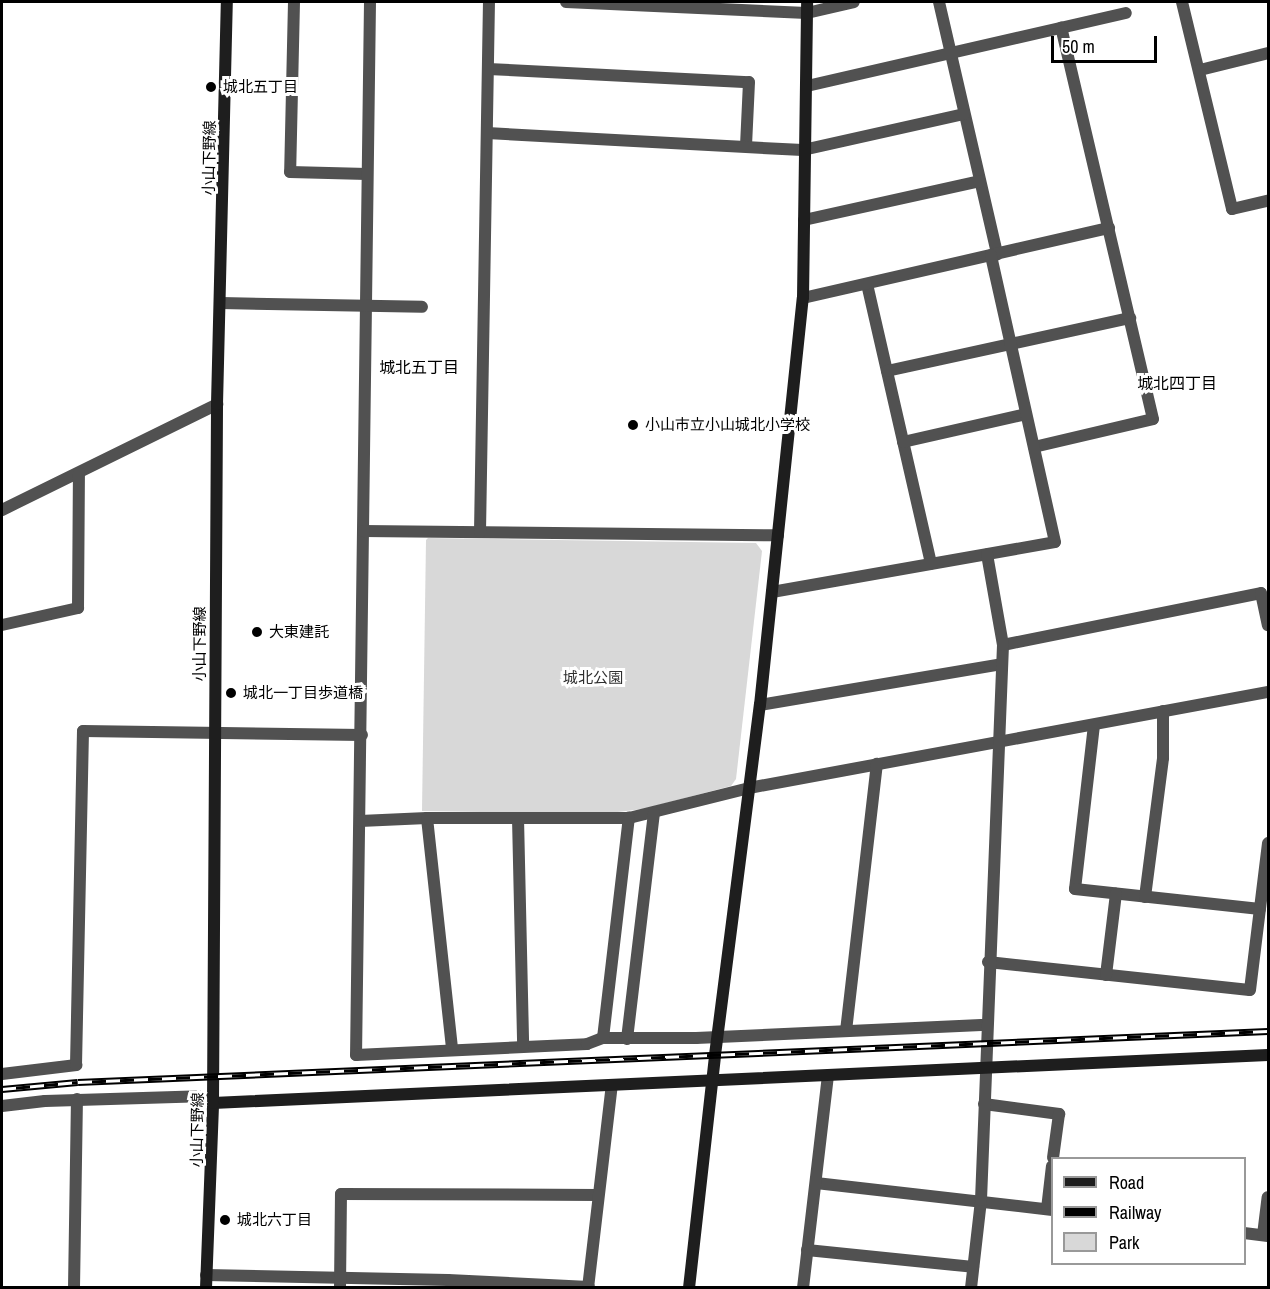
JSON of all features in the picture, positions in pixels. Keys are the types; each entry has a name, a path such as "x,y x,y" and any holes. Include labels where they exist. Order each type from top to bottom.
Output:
{"street":[{"name":"小山下野線","path":"206,1281 213,1102 217,404 227,2"},
{"path":"294,2 290,172 367,174"},
{"path":"370,2 356,1055 587,1044 603,1038 718,1037 987,1025"},
{"path":"480,532 489,2"},
{"path":"566,2 807,7 854,2"},
{"path":"772,592 1055,542 1011,344 980,181 939,2"},
{"path":"1182,2 1232,209 1269,201"},
{"path":"689,1287 760,705 803,298 803,150 807,86 807,7"},
{"path":"807,86 1126,13"},
{"path":"1034,447 1153,419 1061,28"},
{"path":"1200,70 1269,53"},
{"path":"488,69 749,82 746,146"},
{"path":"487,133 803,150 964,114"},
{"path":"804,220 980,181"},
{"path":"803,298 1109,228"},
{"path":"867,284 931,564"},
{"path":"221,303 422,307"},
{"path":"887,371 1130,318"},
{"path":"2,510 217,404"},
{"path":"903,442 1026,414"},
{"path":"2,626 78,608 79,473"},
{"path":"363,531 778,535"},
{"path":"971,1287 981,1200 988,962 1004,645 987,554"},
{"path":"1004,645 1261,593 1269,625"},
{"path":"760,705 1002,664"},
{"path":"360,820 629,818 749,788 1269,692"},
{"path":"1145,897 1163,758 1163,711"},
{"path":"1094,725 1075,889 1260,909"},
{"path":"2,1074 76,1065 84,731 215,731 362,735"},
{"path":"846,1031 877,764"},
{"path":"627,1039 654,813"},
{"path":"427,818 452,1049"},
{"path":"518,818 523,1046"},
{"path":"603,1038 629,818"},
{"path":"988,962 1250,990 1269,843"},
{"path":"1106,975 1116,894"},
{"path":"2,1106 77,1099 200,1096 213,1102 1269,1055"},
{"path":"802,1287 828,1075"},
{"path":"206,1281 589,1287 612,1085"},
{"path":"74,1287 77,1099"},
{"path":"984,1104 1059,1114 1053,1157"},
{"path":"816,1183 1050,1209"},
{"path":"340,1283 341,1194 598,1195"},
{"path":"1246,1233 1266,1236 1269,1197"},
{"path":"807,1250 973,1267"}],"green space":[{"name":"城北公園","path":"428,538 756,543 762,551 736,779 731,786 643,809 601,814 422,811 426,540"}],"railway":[{"path":"2,1089 78,1082 1268,1031"}],"place":[{"name":"城北五丁目","path":"211,87"},
{"name":"小山市立小山城北小学校","path":"633,425"},
{"name":"大東建託","path":"257,632"},
{"name":"城北一丁目歩道橋","path":"231,693"},
{"name":"城北六丁目","path":"225,1220"}],"district":[{"name":"城北五丁目","path":"419,367"},
{"name":"城北四丁目","path":"1177,383"}]}
